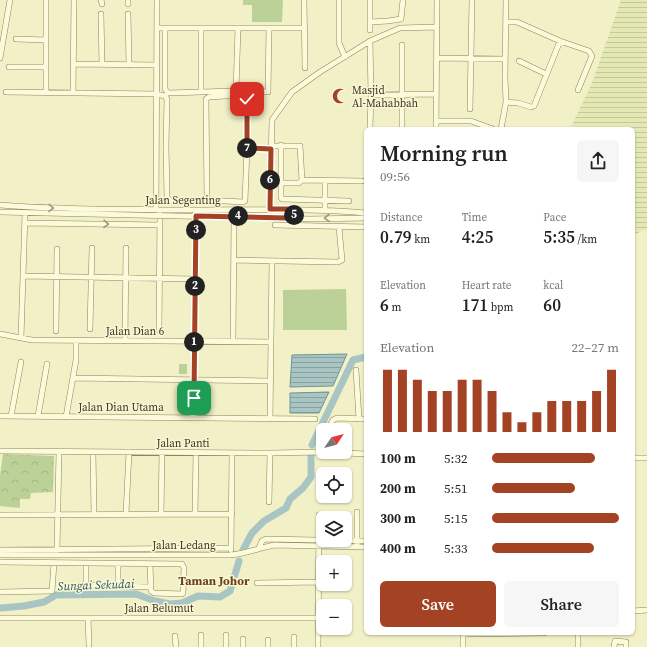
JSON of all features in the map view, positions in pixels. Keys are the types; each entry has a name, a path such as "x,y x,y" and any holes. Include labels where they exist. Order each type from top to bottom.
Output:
{"street":[{"path":"0,58 10,0"},
{"path":"46,0 46,93"},
{"path":"73,93 74,0"},
{"path":"156,210 157,0"},
{"path":"304,0 305,68"},
{"path":"339,0 339,43 345,57"},
{"path":"370,0 370,30"},
{"path":"370,22 388,22 401,19 403,0"},
{"path":"436,127 437,0"},
{"path":"470,109 472,0"},
{"path":"501,127 506,102 506,0"},
{"path":"101,14 102,65"},
{"path":"128,14 129,65"},
{"path":"506,22 517,22 590,53 592,56 578,90"},
{"path":"270,209 272,120 292,92 320,72 370,41 400,28 437,27"},
{"path":"157,28 305,28"},
{"path":"165,28 166,91 168,92 236,90 268,92 269,28"},
{"path":"201,28 201,91"},
{"path":"236,90 238,28"},
{"path":"16,39 46,40"},
{"path":"370,41 370,127"},
{"path":"506,102 518,103 532,107 534,106 560,41"},
{"path":"402,45 402,127"},
{"path":"436,58 505,58"},
{"path":"519,61 546,74"},
{"path":"73,64 156,65"},
{"path":"9,66 46,67"},
{"path":"6,92 156,94 165,96 167,99 167,197 171,201 187,200 187,210"},
{"path":"371,95 436,94"},
{"path":"226,96 246,97 247,148 245,201 207,200 206,99 209,97 226,96"},
{"path":"436,121 471,121 488,127"},
{"path":"281,145 281,198 284,200 349,201"},
{"path":"247,148 281,145 300,146 302,180"},
{"path":"281,183 299,184 302,180 362,181"},
{"path":"325,181 325,210"},
{"path":"0,204 20,209 25,214 21,338"},
{"name":"Jalan Segenting","path":"10,206 156,210 289,209 364,213"},
{"path":"288,218 294,214 292,210 289,209"},
{"path":"311,210 308,217 313,219"},
{"name":"Jalan Segenting","path":"0,212 25,214 160,215 313,219 364,218"},
{"path":"159,330 160,215"},
{"path":"193,417 196,216"},
{"path":"25,222 160,225"},
{"path":"233,341 234,224"},
{"path":"275,225 364,227"},
{"path":"234,260 340,261 342,260 339,227"},
{"path":"90,329 92,248"},
{"path":"124,341 126,248"},
{"path":"56,331 57,249"},
{"path":"270,418 272,261"},
{"path":"23,276 195,279"},
{"name":"Jalan Dian 6","path":"0,334 32,340 271,342"},
{"path":"66,416 76,360 76,340"},
{"path":"11,416 21,362"},
{"path":"38,416 48,364"},
{"path":"356,370 359,419"},
{"path":"73,378 271,381"},
{"name":"Jalan Dian Utama","path":"0,416 315,419"},
{"path":"332,423 337,418 364,419"},
{"name":"Jalan Panti","path":"0,451 196,453 316,452"},
{"path":"57,555 59,452"},
{"path":"93,452 94,514"},
{"path":"126,514 128,452"},
{"path":"161,514 162,452"},
{"path":"195,514 196,453"},
{"path":"230,555 232,453"},
{"path":"268,502 270,453"},
{"name":"Jalan Panti","path":"352,453 364,454"},
{"path":"635,458 647,458"},
{"path":"356,547 357,512"},
{"path":"0,515 232,514"},
{"path":"352,541 364,541"},
{"name":"Jalan Ledang","path":"0,556 230,555 246,553 259,548 274,545 316,543"},
{"name":"Jalan Ledang","path":"352,547 364,547"},
{"path":"0,550 231,548"},
{"path":"143,555 144,549"},
{"path":"0,562 182,564 184,568 184,591 183,594 154,593 151,589 118,586 86,586 86,563"},
{"path":"0,592 52,591 54,563"},
{"path":"118,564 118,586"},
{"path":"150,564 151,589"},
{"path":"257,583 316,582"},
{"path":"635,611 647,610"},
{"name":"Jalan Belumut","path":"0,618 316,618"},
{"path":"88,618 89,645"},
{"path":"201,635 201,647"},
{"path":"318,635 318,647"},
{"path":"463,635 463,647"},
{"path":"578,635 578,647"},
{"path":"175,636 176,647"},
{"path":"226,636 226,647"},
{"path":"294,637 294,647"},
{"path":"243,639 243,647"},
{"path":"268,640 268,647"},
{"path":"614,647 615,641 626,642 626,647"}],"green space":[{"path":"243,0 283,0 282,22 252,22 252,5 243,5"},
{"path":"621,0 647,0 647,229 635,234 635,127 571,127 592,83"},
{"path":"346,289 347,330 283,330 283,290"},
{"path":"179,364 187,364 187,374 179,374"},
{"path":"3,454 54,456 53,492 31,493 30,499 20,499 20,508 0,506 0,476"}],"water":[{"path":"347,354 333,386 290,387 292,355"},
{"path":"329,392 319,413 290,413 290,393"}],"waterway":[{"name":"Sungai Sekudai","path":"312,445 353,360 364,357"},
{"name":"Sungai Sekudai","path":"243,550 252,533 264,521 286,508 290,499 303,488 311,477 311,455"},
{"name":"Sungai Sekudai","path":"0,608 24,606 44,602 56,595 136,594 155,601 170,604 182,603 198,596 220,597 230,591 239,561"}],"place":[{"name":"Masjid Al-Mahabbah","path":"340,96"}],"district":[{"name":"Taman Johor","path":"214,581"}],"route":[{"path":"194,398 196,216 291,218 294,214 292,210 289,209 270,209 271,149 247,148 247,99"}]}
